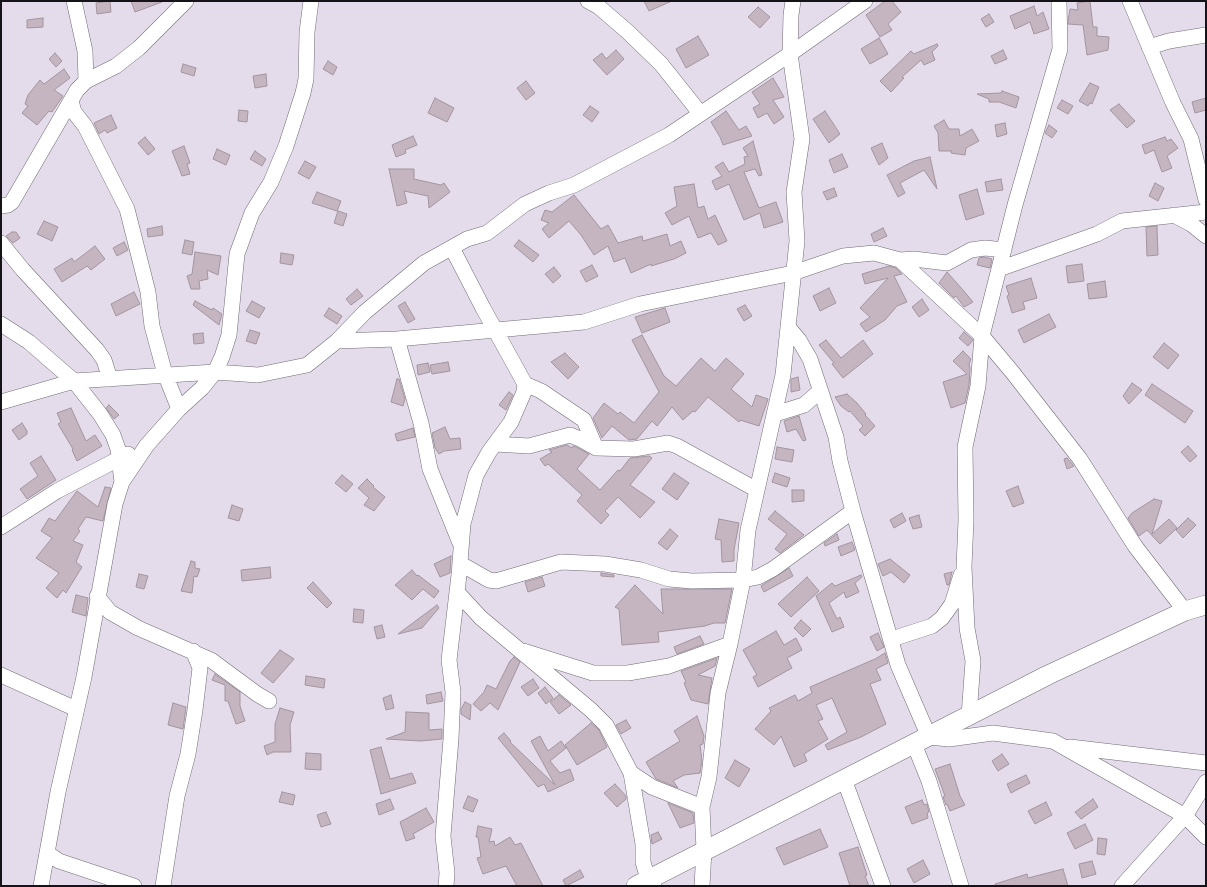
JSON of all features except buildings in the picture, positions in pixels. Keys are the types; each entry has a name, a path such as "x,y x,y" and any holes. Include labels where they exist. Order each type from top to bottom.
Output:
{"main road":[{"path":"646,884 704,850 1048,675 1185,612 1206,605"}],"street":[{"path":"74,1 85,51 86,81"},
{"path":"1,206 8,205 12,202 76,90 86,81 116,66 139,48 186,1"},
{"path":"41,886 44,870 53,857 59,784 84,677 110,527 122,482 147,444 179,409 202,388 215,372 229,335 237,254 252,214 271,182 286,146 303,94 306,79 307,32 311,1"},
{"path":"588,1 599,7 628,32 661,64 700,112"},
{"path":"702,886 704,850 702,807 709,778 718,693 743,580 748,530 783,375 797,241 794,192 802,140 790,54 790,15 793,1"},
{"path":"1,402 74,381 215,372 258,375 294,369 307,365 337,341 365,312 424,263 467,239 487,233 526,204 549,193 574,185 669,135 700,112 790,54 865,1"},
{"path":"969,716 973,662 967,628 964,567 966,520 964,447 978,386 982,336 1004,250 1060,50 1059,1"},
{"path":"1130,1 1173,103 1191,139 1206,200"},
{"path":"1150,47 1169,41 1206,35"},
{"path":"71,101 74,112 85,126 128,209 148,292 152,326 165,374 179,409"},
{"path":"999,269 1097,234 1122,221 1206,212"},
{"path":"1174,215 1191,224 1206,236"},
{"path":"1,243 23,270 97,350 104,360 110,379"},
{"path":"446,886 447,873 443,836 451,739 453,692 449,660 460,564 462,524 476,475 494,444 511,422 524,392 525,384 452,248"},
{"path":"337,341 397,340 584,322 640,304 793,273 843,256 874,253 900,260 914,259 946,263 971,250 985,248 1004,250"},
{"path":"900,260 982,336 1045,413 1080,459 1136,546 1185,612"},
{"path":"1,324 30,342 74,381 100,414 113,435 120,458 122,482"},
{"path":"788,327 799,340 810,359 836,438 840,461 854,511 892,639 898,665 922,740 929,781 961,886"},
{"path":"397,340 421,423 430,469 461,546"},
{"path":"525,384 545,393 584,420 596,448"},
{"path":"775,414 804,405 820,391"},
{"path":"804,405 827,410"},
{"path":"494,444 529,446 570,435 596,448 634,449 668,443 677,446 757,490"},
{"path":"1,527 57,491 147,444"},
{"path":"460,564 489,580 496,581 561,562 606,564 641,570 669,579 692,581 743,580 758,577 773,569 854,511"},
{"path":"892,639 932,626 942,618 952,604 964,567"},
{"path":"457,592 481,618 591,710 606,725 631,773 643,844 643,862 646,884"},
{"path":"97,596 110,612 138,628 193,651 205,664 269,701"},
{"path":"93,622 110,612"},
{"path":"517,649 593,673 628,673 669,666 730,644"},
{"path":"163,886 177,796 188,754 205,664"},
{"path":"1,674 76,709"},
{"path":"922,740 949,739 993,733 1053,741 1185,816 1206,837"},
{"path":"1063,746 1206,763"},
{"path":"631,773 652,787 702,807"},
{"path":"844,779 882,886"},
{"path":"1122,886 1185,816 1206,782"},
{"path":"53,857 134,886"}]}
